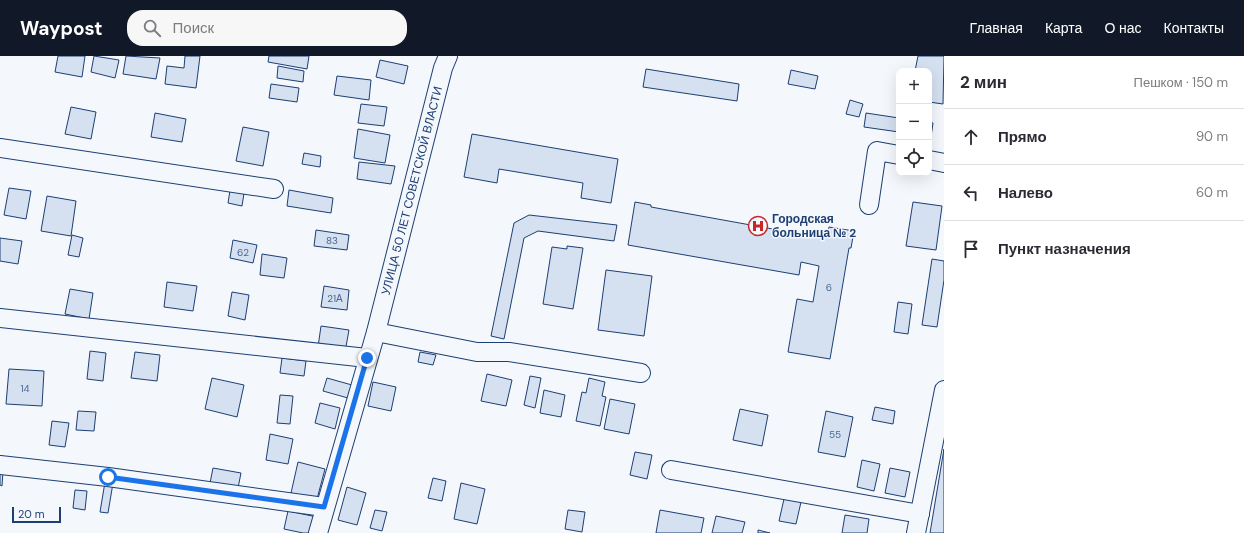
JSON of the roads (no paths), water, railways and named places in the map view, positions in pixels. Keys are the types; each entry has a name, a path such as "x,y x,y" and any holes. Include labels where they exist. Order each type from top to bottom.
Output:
{"street":[{"name":"УЛИЦА 50 ЛЕТ СОВЕТСКОЙ ВЛАСТИ","path":"324,532 324,507 367,358 376,332 443,68 448,56"},
{"path":"0,148 274,189"},
{"path":"869,205 877,151 896,154"},
{"path":"932,161 944,163"},
{"path":"0,318 367,358"},
{"path":"376,332 477,352 508,352 640,373"},
{"path":"916,533 942,417 944,390"},
{"path":"0,465 108,477 324,507"},
{"path":"671,470 920,514"}],"place":[{"name":"Городская больница № 2","path":"758,226"}]}
